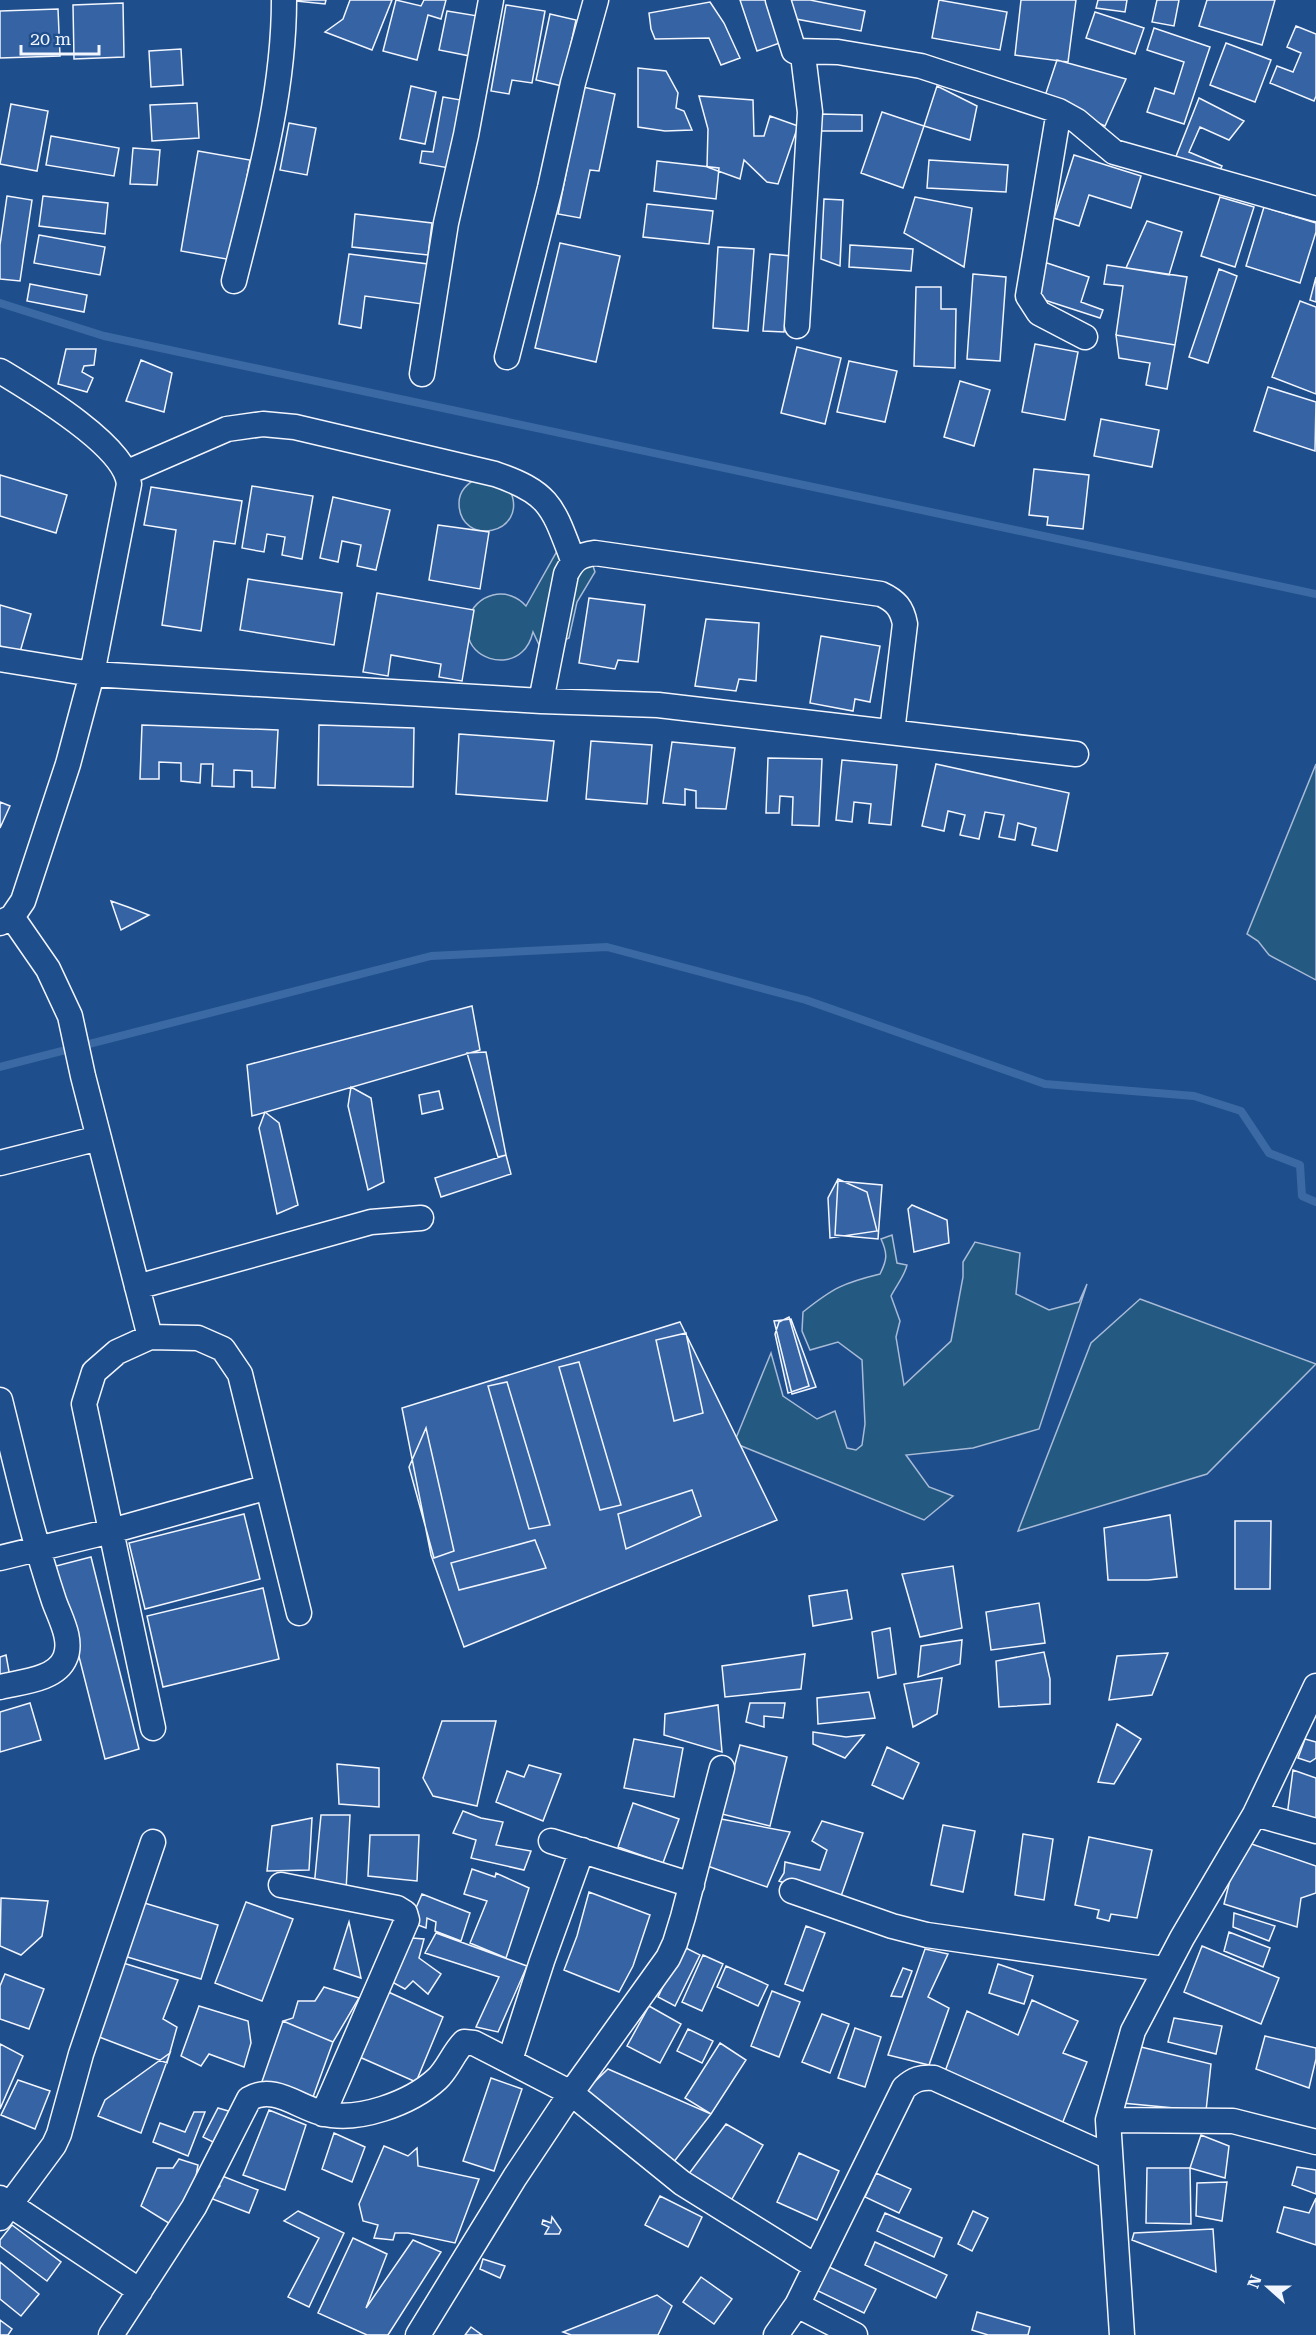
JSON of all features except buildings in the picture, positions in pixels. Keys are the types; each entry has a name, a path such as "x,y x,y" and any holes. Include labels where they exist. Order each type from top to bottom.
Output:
{"street":[{"path":"234,282 272,128 284,31 284,0"},
{"path":"422,374 446,223 466,135 491,0"},
{"path":"507,357 550,188 573,83 596,0"},
{"path":"778,0 795,51 803,55 810,112 797,326"},
{"path":"795,51 838,52 921,66 1059,111 1077,120 1114,152 1316,209"},
{"path":"1059,111 1028,296 1040,313 1085,337"},
{"path":"0,371 66,412 118,459 128,472 127,500 92,674 68,764 23,902 6,920 48,969 70,1016 83,1076 150,1337"},
{"path":"128,472 227,429 263,424 295,427 495,474 516,481 537,493 555,512 573,560"},
{"path":"541,701 566,574 573,560 595,553 882,594 893,599 903,610 905,624 892,732"},
{"path":"0,659 92,674 541,701 658,705 1076,754"},
{"path":"0,1163 99,1138"},
{"path":"137,1287 371,1222 421,1218"},
{"path":"153,1728 84,1404 94,1372 117,1352 150,1337 198,1338 223,1349 240,1374 299,1613"},
{"path":"0,1400 37,1549 68,1641 66,1657 59,1667 49,1674 0,1687"},
{"path":"0,1558 111,1531 268,1487"},
{"path":"1122,2335 1108,2120 1133,2031 1164,1970 1255,1814 1316,1686"},
{"path":"418,2335 515,2177 571,2093 668,1958 675,1943 692,1885 722,1768"},
{"path":"1255,1814 1316,1831"},
{"path":"551,1841 692,1885"},
{"path":"140,2291 3,2207 54,2145 59,2134 81,2054 153,1842"},
{"path":"510,2061 542,1961 582,1850"},
{"path":"281,1885 397,1908 405,1913 407,1920 323,2114"},
{"path":"792,1891 892,1926 927,1935 1164,1970"},
{"path":"111,2335 194,2206 249,2099 258,2093 270,2093 323,2114 356,2116 384,2108 417,2094 439,2078 464,2042 474,2043 571,2093 682,2183 815,2266"},
{"path":"776,2335 797,2305 904,2088 913,2080 923,2077 934,2078 1110,2157"},
{"path":"1108,2120 1233,2121 1316,2142"},
{"path":"797,2305 855,2335"}],"shaded area":[{"path":"477,478 510,490 514,505 510,517 503,526 480,531 470,526 462,517 460,495 467,485"},
{"path":"586,545 595,572 577,602 569,638 542,651 533,632 524,650 515,657 507,659 490,658 475,650 470,643 468,632 471,611 480,601 489,596 503,594 519,600 526,606 556,553"},
{"path":"1316,764 1316,980 1269,955 1258,941 1247,934"},
{"path":"892,1235 897,1263 907,1265 891,1296 900,1321 896,1337 904,1385 951,1341 963,1277 963,1262 975,1242 1020,1253 1016,1294 1049,1310 1079,1302 1087,1284 1039,1429 973,1448 906,1455 929,1487 953,1496 924,1520 734,1443 771,1353 783,1396 817,1419 835,1411 847,1448 856,1450 862,1445 865,1424 862,1360 838,1342 810,1350 802,1331 803,1312 839,1287 880,1274 886,1257 881,1239"},
{"path":"1140,1299 1316,1364 1207,1474 1018,1531 1091,1343"}],"waterway":[{"path":"0,303 104,336 1316,594"},
{"path":"0,1067 431,956 607,947 806,1000 1045,1084 1194,1096 1241,1111 1269,1153 1300,1165 1302,1196 1316,1202"}]}
